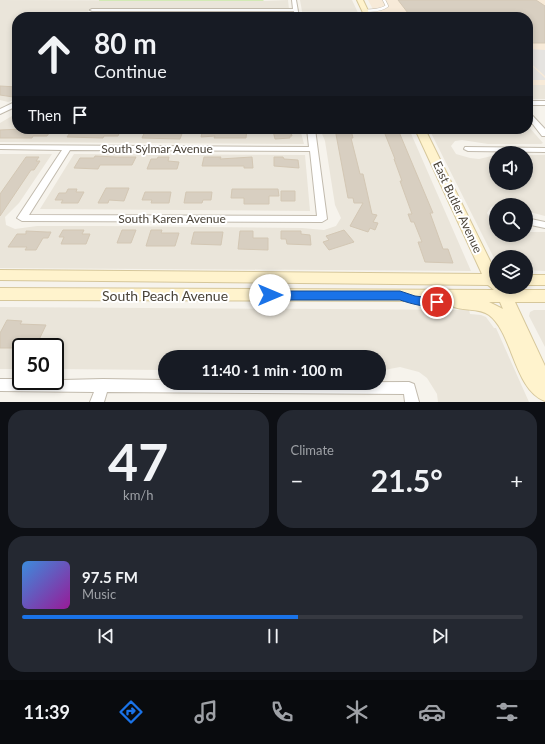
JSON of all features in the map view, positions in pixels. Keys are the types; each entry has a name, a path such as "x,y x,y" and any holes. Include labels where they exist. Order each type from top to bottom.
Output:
{"main road":[{"path":"360,0 365,10"},
{"name":"East Butler Avenue","path":"422,134 489,269"},
{"name":"South Peach Avenue","path":"0,275 489,285"},
{"path":"533,280 545,280"},
{"name":"South Peach Avenue","path":"0,294 400,296 489,286"},
{"name":"South Peach Avenue","path":"533,293 545,296"},
{"name":"East Butler Avenue","path":"501,294 545,385"},
{"path":"400,296 415,300 474,304 486,306 495,311 500,316 535,382 545,393"}],"street":[{"path":"92,10 296,10 294,0"},
{"path":"533,103 545,103"},
{"path":"0,106 8,108"},
{"path":"0,112 12,106"},
{"path":"533,120 545,134"},
{"path":"312,134 313,149"},
{"name":"South Sylmar Avenue","path":"0,147 313,149"},
{"name":"South Karen Avenue","path":"68,147 22,218 322,219 313,149"},
{"path":"468,149 545,150"},
{"path":"533,222 545,225"},
{"path":"0,385 409,388 412,402"},
{"path":"98,402 103,385"}],"lane":[{"path":"365,10 379,10 385,8 388,6 384,0"}],"shaded area":[{"path":"0,0 288,0 289,9 91,8 88,12 12,12 12,101 8,102 0,100"},
{"path":"300,0 352,0 358,12 302,12"},
{"path":"368,0 545,0 545,85 533,85 533,12 374,12"},
{"path":"533,49 545,50 545,76 533,65"},
{"path":"533,67 545,78 545,80 533,80"},
{"path":"533,85 545,85 545,99 533,99"},
{"path":"12,116 12,134 301,134 304,144 0,142 0,123"},
{"path":"533,132 543,143 488,144 462,140 455,141 451,146 456,154 470,158 479,159 489,157 489,190 533,190 533,155 545,155 545,216 533,213 533,198 489,198 489,210 487,213 489,217 489,242 533,242 533,232 545,232 545,271 533,270 533,250 490,250 432,134 533,134"},
{"path":"322,134 411,134 471,271 0,268 0,154 52,154 19,203 5,217 6,225 15,229 37,226 100,226 302,228 324,230 336,226 341,218 335,205 325,141"},
{"path":"74,154 305,155 310,211 40,209"},
{"path":"0,307 469,310 470,314 486,317 494,328 496,328 529,402 438,402 437,394 427,378 419,372 400,367 386,370 386,350 158,350 158,370 64,369 64,338 12,338 12,369 0,369"},
{"path":"534,310 545,310 545,347 529,316 530,312"}],"green space":[{"path":"99,0 264,0 99,1"}],"building":[{"path":"398,0 536,0 545,6 545,43 533,43 533,12 407,12"},
{"path":"0,86 12,87 12,97 0,95"},
{"path":"12,129 12,134 48,134 47,136 33,136 32,138 0,138 0,130"},
{"path":"69,134 119,134 118,136 104,136 103,138 67,137"},
{"path":"144,134 182,134 180,139 142,138"},
{"path":"202,134 246,134 246,138 214,138 215,136 201,137"},
{"path":"274,134 291,134 292,136 290,136 290,138 275,139"},
{"path":"336,134 352,134 353,138 351,138 360,174 363,174 372,214 377,215 373,222 378,223 375,230 370,228 368,232 350,226 363,203 354,203 353,198 348,198"},
{"path":"385,134 400,134 433,213 430,213 443,249 448,249 453,263 425,262 418,242 422,242 414,222 411,222 408,214 412,214 400,181 402,181"},
{"path":"95,156 136,157 132,165 100,165 98,169 74,168 80,158 94,158"},
{"path":"26,157 39,157 36,161 40,161 34,170 31,170 0,216 0,194"},
{"path":"158,157 169,157 168,161 179,162 177,169 147,169 151,159 157,159"},
{"path":"204,157 221,157 220,159 252,157 253,168 244,168 244,166 202,166"},
{"path":"274,157 298,160 299,168 274,166"},
{"path":"106,188 129,188 124,201 109,200 108,203 98,203"},
{"path":"68,189 77,189 76,192 84,192 78,203 61,203 63,200 55,200 59,193 66,193"},
{"path":"232,189 278,189 279,196 269,196 269,204 244,204 244,198 231,198"},
{"path":"281,191 295,191 295,201 281,201"},
{"path":"145,192 171,192 169,203 151,203 152,200 142,200"},
{"path":"186,192 212,192 211,200 203,200 202,203 184,203"},
{"path":"63,230 84,230 82,234 90,234 86,244 61,244 64,237 59,237"},
{"path":"122,230 136,230 131,243 117,243"},
{"path":"151,230 162,230 161,233 179,233 175,246 146,246"},
{"path":"344,230 354,242 329,250 323,242 329,240 326,236"},
{"path":"26,231 51,232 48,238 43,238 36,250 25,250 27,247 8,247 17,234 26,234"},
{"path":"240,231 253,231 253,238 268,238 268,250 238,249"},
{"path":"281,231 301,231 301,234 310,235 311,245 287,244 286,239 281,239"},
{"path":"194,232 223,232 221,245 191,244"},
{"path":"7,320 22,321 20,324 46,325 40,338 12,338 12,348 0,348 0,333"}],"route":[{"path":"270,295 400,296 415,300 437,302"}]}
